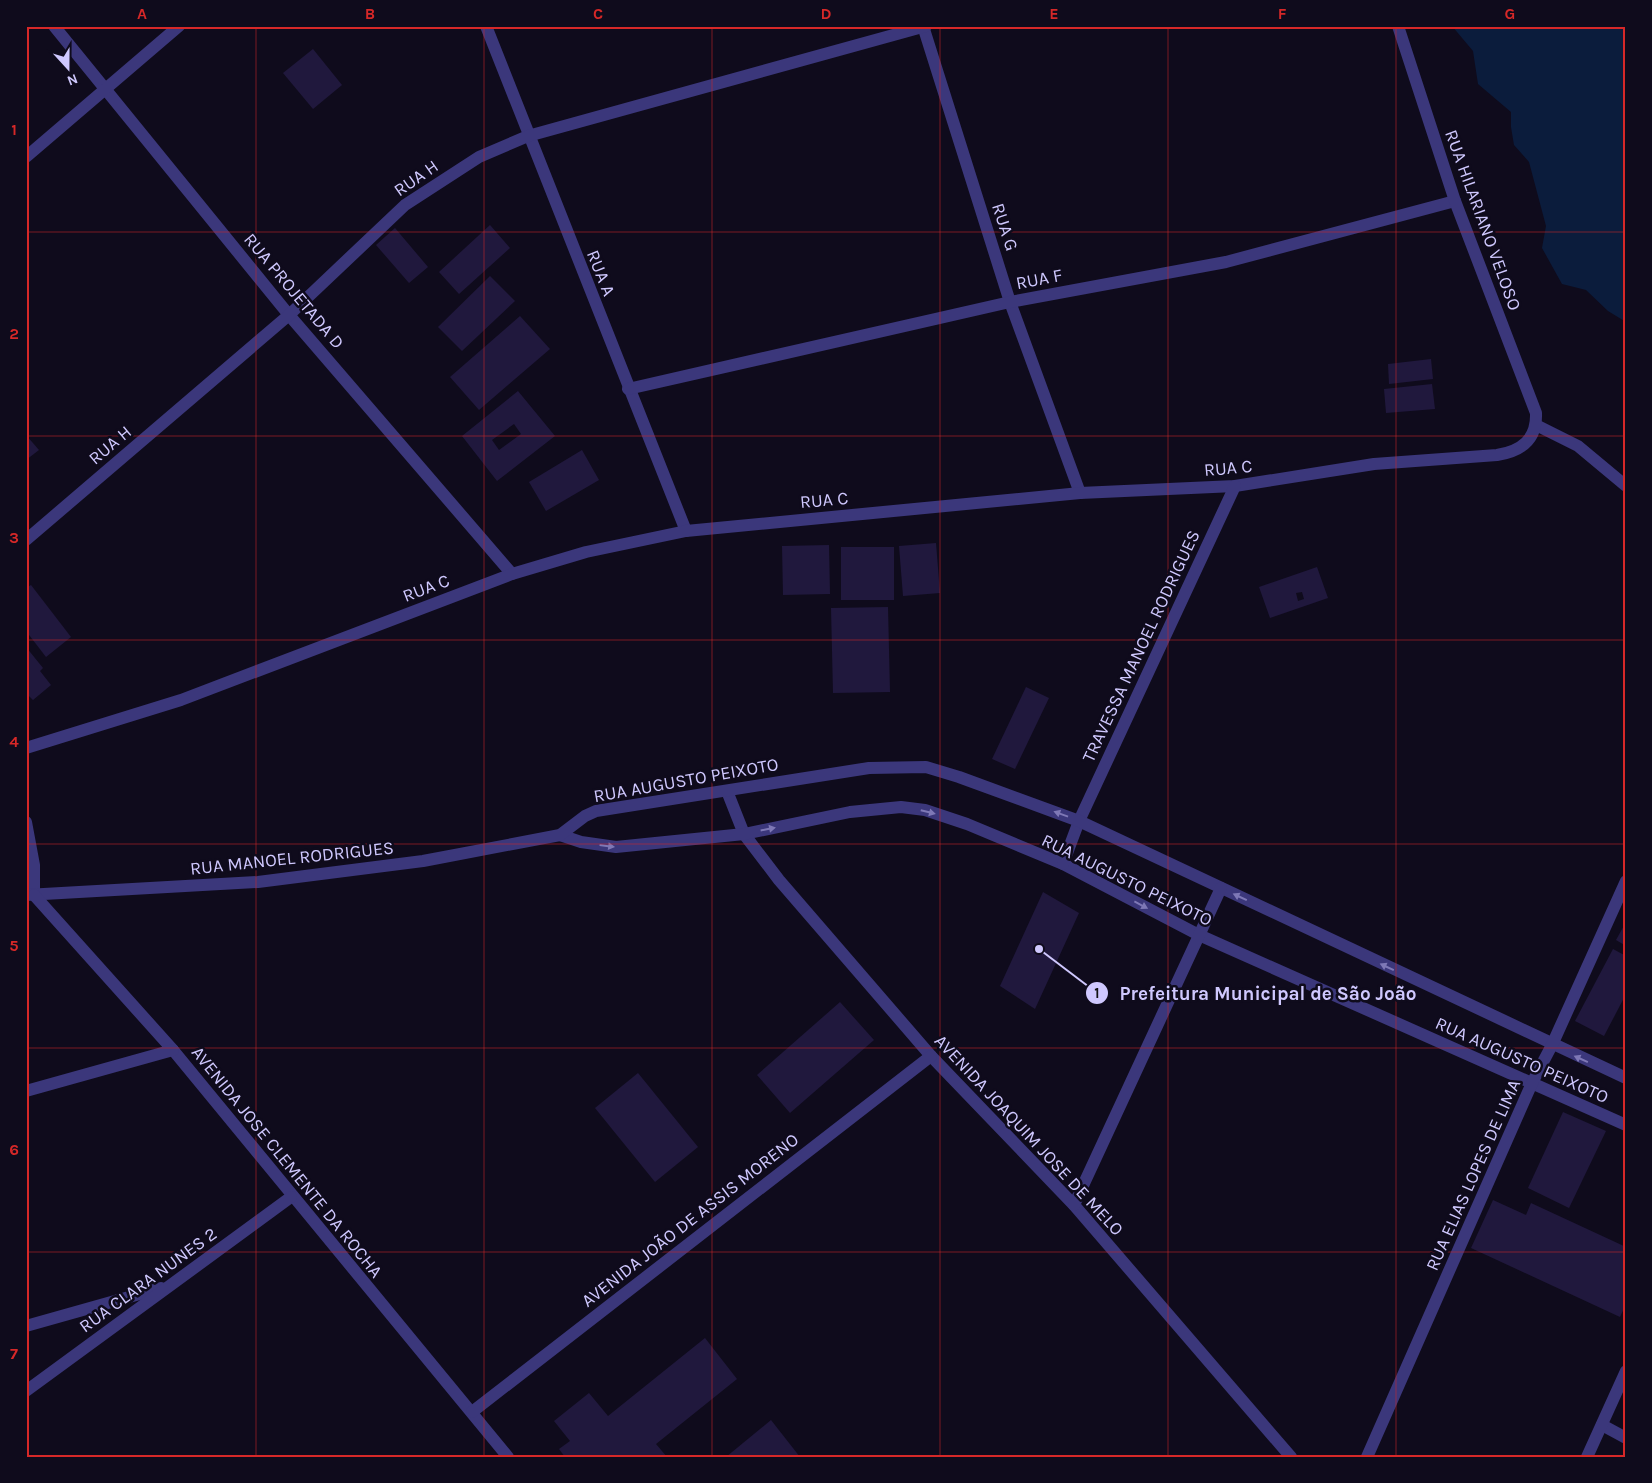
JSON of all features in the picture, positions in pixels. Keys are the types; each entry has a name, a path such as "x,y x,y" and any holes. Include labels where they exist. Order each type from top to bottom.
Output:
{"street":[{"name":"RUA PROJETADA D","path":"54,26 106,87 289,315 512,574"},
{"path":"26,157 179,26"},
{"name":"RUA A","path":"486,26 686,531"},
{"name":"RUA H","path":"26,540 289,315 405,205 479,157 528,136 924,26"},
{"name":"RUA G","path":"924,26 1010,302 1080,493"},
{"name":"RUA HILARIANO VELOSO","path":"1398,26 1455,200 1534,406 1536,425"},
{"name":"RUA F","path":"628,388 1010,302 1226,262 1455,200"},
{"path":"1536,425 1578,446 1626,486"},
{"name":"RUA C","path":"26,748 181,700 512,574 586,552 686,531 1080,493 1235,486 1374,464 1502,454 1514,451 1525,444 1536,425"},
{"name":"TRAVESSA MANOEL RODRIGUES","path":"1063,864 1080,821 1235,486"},
{"name":"RUA AUGUSTO PEIXOTO","path":"560,835 585,816 596,811 869,768 926,767 1080,821 1552,1046 1626,1078"},
{"name":"AVENIDA JOAQUIM JOSE DE MELO","path":"727,791 744,834 779,880 931,1056 1074,1205 1291,1457"},
{"name":"RUA AUGUSTO PEIXOTO","path":"560,835 581,842 616,847 744,834 850,812 901,807 926,810 1063,864 1198,936 1626,1125"},
{"path":"26,822 34,865 30,895"},
{"name":"RUA MANOEL RODRIGUES","path":"30,895 258,882 423,861 560,835"},
{"name":"RUA ELIAS LOPES DE LIMA","path":"1367,1457 1532,1083 1552,1046 1626,881"},
{"path":"1074,1205 1221,888"},
{"name":"AVENIDA JOSE CLEMENTE DA ROCHA","path":"30,895 172,1050 291,1197 508,1457"},
{"path":"26,1091 172,1050"},
{"name":"AVENIDA JOÃO DE ASSIS MORENO","path":"472,1412 931,1056"},
{"name":"RUA CLARA NUNES 2","path":"26,1391 291,1197"},
{"path":"26,1326 171,1285"},
{"path":"1588,1457 1626,1371"},
{"path":"1602,1425 1626,1438"}],"water":[{"path":"1452,26 1626,26 1626,322 1608,311 1586,290 1562,284 1542,248 1546,226 1529,162 1514,145 1511,112 1478,84 1473,51"}],"building":[{"path":"313,49 342,85 313,109 283,73"},
{"path":"490,225 510,248 459,294 439,272"},
{"path":"395,228 428,267 409,283 376,245"},
{"path":"490,276 515,301 462,351 438,327"},
{"path":"520,316 550,349 479,410 450,377"},
{"path":"1431,359 1433,379 1389,384 1388,364"},
{"path":"1432,384 1435,409 1386,413 1384,389"},
{"path":"518,391 555,436 497,481 462,436","holes":["514,424 521,434 499,450 492,440"]},
{"path":"26,435 39,450 26,460"},
{"path":"582,450 599,480 546,511 529,482"},
{"path":"936,543 940,593 903,596 899,546"},
{"path":"829,545 830,594 783,595 782,546"},
{"path":"841,547 894,547 894,600 841,600"},
{"path":"1317,567 1328,598 1270,618 1259,587","holes":["1302,592 1304,599 1298,601 1296,593"]},
{"path":"31,585 71,637 46,657 26,631 26,588"},
{"path":"888,607 890,692 833,693 831,608"},
{"path":"26,647 43,668 40,671 51,685 33,700 26,693"},
{"path":"1026,687 1049,698 1015,769 992,759"},
{"path":"1043,892 1079,913 1035,1009 1000,986"},
{"path":"1626,922 1626,946 1616,940"},
{"path":"1613,949 1626,956 1626,994 1604,1036 1575,1021"},
{"path":"840,1002 874,1040 790,1113 757,1075"},
{"path":"638,1073 698,1147 655,1182 595,1108"},
{"path":"1563,1112 1606,1131 1569,1208 1528,1188"},
{"path":"1493,1200 1526,1215 1531,1203 1626,1247 1626,1304 1620,1317 1471,1248"},
{"path":"705,1338 737,1379 656,1444 667,1457 565,1457 559,1449 570,1441 554,1421 589,1393 608,1416"},
{"path":"771,1420 800,1457 726,1457"}],"place":[{"name":"Prefeitura Municipal de São João","path":"1039,949"}]}
